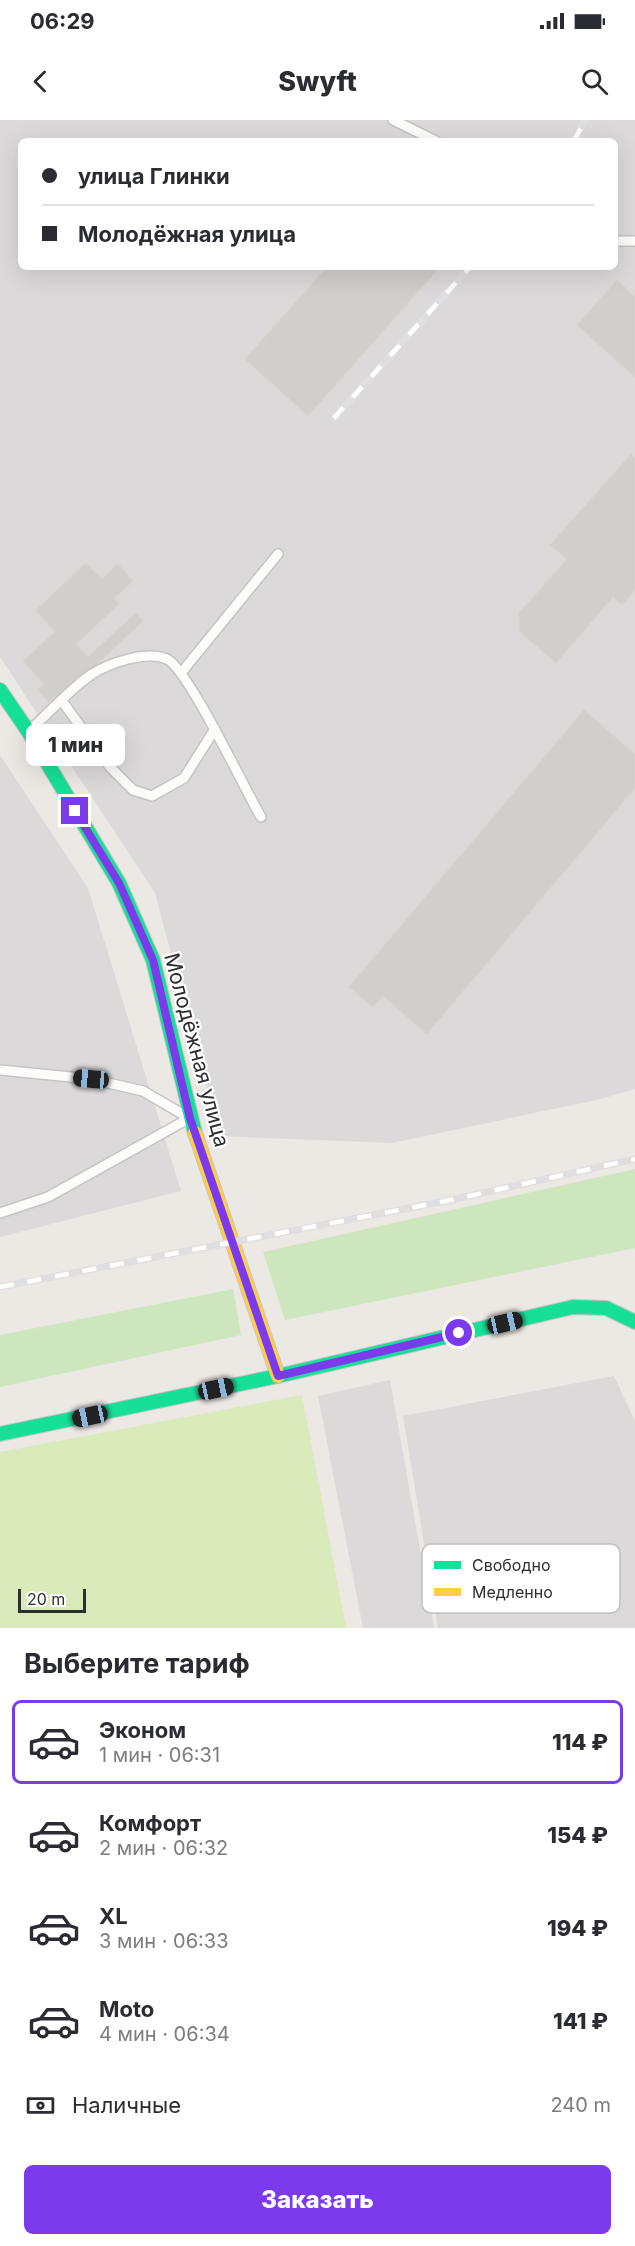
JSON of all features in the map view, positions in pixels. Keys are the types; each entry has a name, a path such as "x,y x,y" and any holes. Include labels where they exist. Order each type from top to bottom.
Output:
{"street":[{"name":"Молодёжная улица","path":"0,690 28,731 119,883 134,913 153,960 190,1118 278,1376"},
{"path":"0,1434 278,1376 573,1306 606,1308 635,1322"}],"lane":[{"path":"393,120 430,138"},
{"path":"618,241 635,241"},
{"path":"181,673 278,554"},
{"path":"28,731 92,674 144,656 167,659 181,673 215,729 261,817"},
{"path":"62,701 110,767 133,790 152,796 184,778 215,729"},
{"path":"0,1070 91,1079 143,1091 190,1118 117,1161 48,1197 0,1213"}],"shaded area":[{"path":"0,120 635,120 635,1089 601,1099 392,1143 220,1136 155,893 0,657"},
{"path":"0,755 88,888 181,1191 0,1237"},
{"path":"614,1376 635,1421 635,1628 438,1628 436,1613 620,1613 620,1544 424,1544 403,1416"},
{"path":"390,1380 422,1560 422,1613 431,1613 434,1628 363,1628 318,1396"}],"green space":[{"path":"635,1169 635,1248 285,1320 263,1252"},
{"path":"233,1289 241,1335 0,1387 0,1335"},
{"path":"302,1395 346,1628 0,1628 0,1452"}],"building":[{"path":"324,270 437,270 308,416 245,359"},
{"path":"617,280 635,297 635,377 577,325"},
{"path":"631,454 635,458 635,590 622,605 613,597 556,663 519,631 519,613 567,559 550,545"},
{"path":"86,563 102,579 118,564 133,581 114,598 119,604 76,644 88,657 136,613 143,621 58,701 54,696 49,702 38,690 44,684 23,661 55,632 36,610"},
{"path":"584,710 635,754 635,788 427,1034 383,996 373,1007 349,987"}],"railway":[{"path":"576,138 585,120"},
{"path":"334,418 467,270"},
{"path":"0,1287 451,1200 635,1159"}],"traffic: fast":[{"path":"0,690 28,731 119,883 153,960 195,1133"},
{"path":"0,1434 278,1376 573,1307 606,1308 635,1322"}],"traffic: slow":[{"path":"195,1133 278,1376"}],"route":[{"path":"75,811 119,883 153,960 190,1118 278,1376 459,1333"}]}
